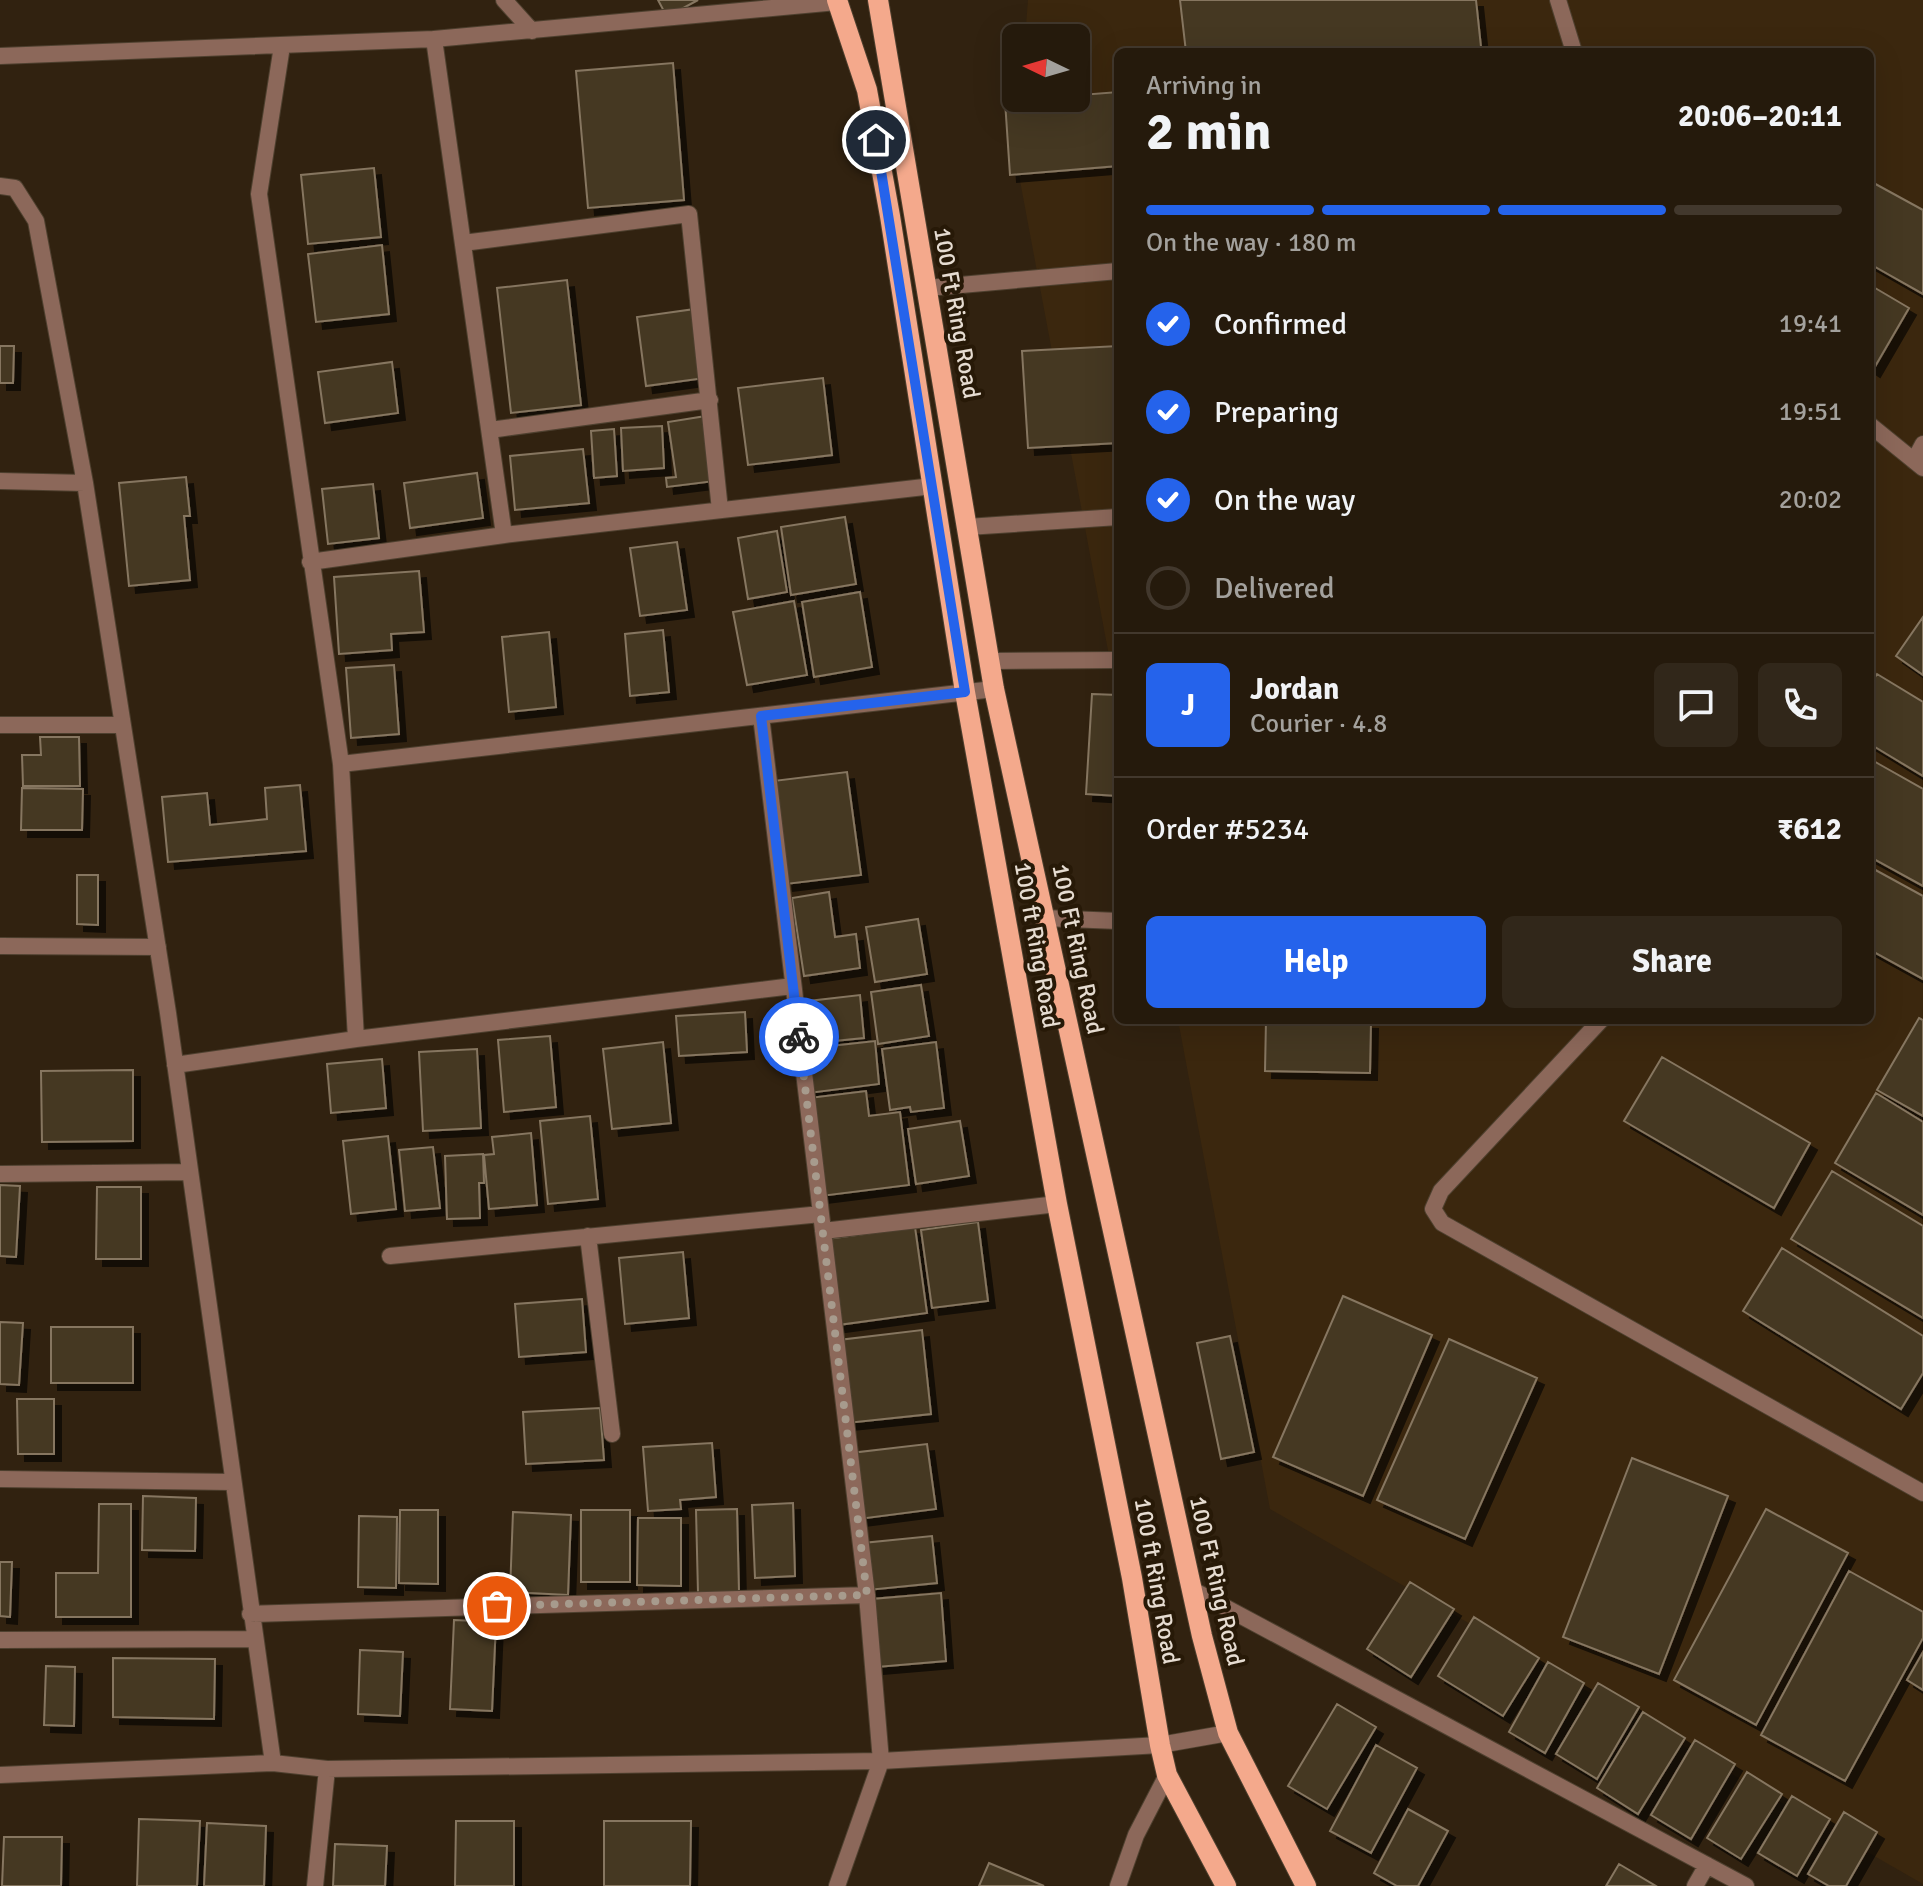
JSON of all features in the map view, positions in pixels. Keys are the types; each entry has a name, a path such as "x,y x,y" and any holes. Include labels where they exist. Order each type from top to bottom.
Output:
{"main road":[{"name":"100 Ft Ring Road","path":"878,0 994,689 1191,1589 1228,1733 1306,1886"},
{"name":"100 ft Ring Road","path":"837,1 867,90 965,692 1057,1204 1132,1578 1160,1745 1167,1775 1226,1886"}],"street":[{"path":"504,0 532,31"},
{"path":"1558,0 1573,48"},
{"path":"0,56 434,39 837,1"},
{"path":"434,39 504,535"},
{"path":"282,46 259,194 341,764 356,1039"},
{"path":"0,186 15,188 36,221 85,483 158,947 273,1763"},
{"path":"463,243 689,214 720,510"},
{"path":"927,288 1114,271"},
{"path":"490,430 710,400"},
{"path":"1874,428 1919,465 1923,444"},
{"path":"0,481 85,483"},
{"path":"310,562 504,535 933,486"},
{"path":"967,527 1114,517"},
{"path":"990,661 1114,660"},
{"path":"341,764 994,689"},
{"path":"761,716 867,1595 881,1761 837,1886"},
{"path":"0,725 123,725"},
{"path":"1044,918 1114,921"},
{"path":"0,946 158,947"},
{"path":"175,1065 356,1039 793,986"},
{"path":"1597,1024 1441,1191 1433,1209 1442,1223 1923,1493"},
{"path":"0,1174 190,1172"},
{"path":"390,1256 588,1236 1057,1204"},
{"path":"588,1236 612,1434"},
{"path":"0,1479 232,1482"},
{"path":"1191,1589 1746,1886"},
{"path":"250,1614 867,1595"},
{"path":"0,1640 254,1639"},
{"path":"0,1775 273,1763 327,1769 881,1761 1160,1745 1228,1733"},
{"path":"315,1886 327,1769"},
{"path":"1118,1886 1136,1835 1167,1775"},
{"path":"1695,1886 1707,1865"}],"shaded area":[{"path":"1028,0 1923,0 1923,1884 1270,1509 1179,1024 1874,1024 1874,48 1114,48 1114,683 1015,154 1018,112 1090,112 1090,24 1026,24"}],"building":[{"path":"658,0 698,0 667,17"},
{"path":"1180,0 1476,0 1481,47 1472,48 1186,48"},
{"path":"673,63 684,200 588,208 576,71"},
{"path":"1114,92 1114,166 1010,175 1006,112 1090,112 1090,94"},
{"path":"374,168 381,237 308,244 301,175"},
{"path":"1874,183 1923,210 1923,294 1874,266"},
{"path":"382,245 389,314 316,322 308,254"},
{"path":"567,280 581,405 511,413 497,288"},
{"path":"1874,287 1909,308 1874,368"},
{"path":"695,309 705,378 646,386 637,317"},
{"path":"0,346 14,346 13,383 0,383"},
{"path":"1114,346 1114,443 1028,448 1022,351"},
{"path":"392,362 398,413 325,423 318,372"},
{"path":"823,378 832,455 748,465 738,388"},
{"path":"706,416 715,481 667,487 666,478 676,477 668,422"},
{"path":"662,426 664,468 623,471 621,428"},
{"path":"614,429 617,476 594,478 591,431"},
{"path":"583,449 589,503 515,510 510,456"},
{"path":"477,473 483,518 410,528 404,483"},
{"path":"186,477 190,516 184,516 190,580 129,586 119,483"},
{"path":"373,484 379,538 328,544 322,489"},
{"path":"845,517 856,584 791,595 781,527"},
{"path":"777,531 787,592 748,599 738,538"},
{"path":"677,542 687,610 640,616 630,548"},
{"path":"419,571 424,632 391,634 392,650 339,654 334,577"},
{"path":"860,592 872,667 814,677 802,602"},
{"path":"794,601 807,675 747,685 733,612"},
{"path":"1923,617 1923,675 1896,656"},
{"path":"663,630 669,692 630,696 625,634"},
{"path":"549,632 556,707 509,712 502,637"},
{"path":"394,665 399,734 351,738 346,668"},
{"path":"1877,674 1923,702 1923,776 1874,746 1874,679"},
{"path":"1092,694 1114,695 1114,796 1086,794"},
{"path":"40,737 79,737 80,786 23,786 22,755 41,755"},
{"path":"1874,761 1923,789 1923,886 1874,859"},
{"path":"847,772 861,875 786,884 773,781"},
{"path":"300,785 306,851 168,862 162,797 207,793 210,825 267,819 265,788"},
{"path":"22,788 83,789 82,830 21,830"},
{"path":"1874,869 1923,896 1923,979 1874,952"},
{"path":"77,875 98,875 98,925 77,924"},
{"path":"829,892 835,937 856,934 860,968 804,976 792,898"},
{"path":"918,919 927,974 875,982 866,927"},
{"path":"921,985 929,1036 878,1044 871,992"},
{"path":"860,995 864,1038 804,1044 800,1002"},
{"path":"745,1012 747,1052 679,1056 676,1016"},
{"path":"1919,1018 1923,1020 1923,1116 1877,1090"},
{"path":"1266,1024 1371,1024 1370,1073 1265,1071"},
{"path":"550,1036 556,1107 504,1112 498,1040"},
{"path":"875,1041 879,1084 809,1093 804,1049"},
{"path":"663,1042 671,1123 612,1129 603,1049"},
{"path":"936,1042 944,1108 911,1112 910,1107 890,1110 882,1049"},
{"path":"477,1049 481,1128 423,1131 419,1052"},
{"path":"1662,1057 1810,1143 1774,1208 1624,1121"},
{"path":"382,1059 386,1108 331,1113 327,1064"},
{"path":"133,1070 133,1141 42,1142 41,1071"},
{"path":"866,1091 869,1116 900,1112 909,1185 821,1196 809,1098"},
{"path":"1876,1093 1923,1122 1923,1215 1835,1163"},
{"path":"590,1116 598,1199 548,1204 540,1121"},
{"path":"960,1121 969,1176 916,1184 908,1129"},
{"path":"531,1133 537,1205 489,1209 484,1155 494,1154 492,1137"},
{"path":"388,1136 396,1209 351,1214 343,1141"},
{"path":"433,1147 440,1208 405,1211 399,1150"},
{"path":"483,1154 484,1183 479,1183 480,1218 447,1219 445,1156"},
{"path":"1832,1171 1923,1226 1923,1318 1791,1239"},
{"path":"0,1185 20,1186 16,1257 0,1256"},
{"path":"97,1187 141,1187 141,1259 96,1259"},
{"path":"978,1222 988,1301 932,1308 921,1230"},
{"path":"915,1227 927,1313 838,1325 827,1239"},
{"path":"1782,1248 1923,1336 1923,1373 1901,1409 1743,1311"},
{"path":"683,1252 689,1318 625,1324 619,1258"},
{"path":"1343,1296 1432,1335 1363,1496 1273,1457"},
{"path":"582,1299 586,1352 519,1357 515,1304"},
{"path":"0,1322 23,1323 19,1385 0,1384"},
{"path":"51,1327 133,1327 133,1383 51,1383"},
{"path":"922,1330 931,1414 847,1423 839,1340"},
{"path":"1230,1336 1254,1452 1221,1459 1197,1343"},
{"path":"1449,1339 1537,1378 1465,1539 1377,1500"},
{"path":"17,1399 54,1399 54,1454 18,1454"},
{"path":"600,1408 604,1460 526,1464 523,1412"},
{"path":"712,1443 716,1497 680,1500 681,1509 648,1511 643,1447"},
{"path":"927,1444 936,1509 859,1519 851,1453"},
{"path":"1632,1458 1728,1496 1659,1674 1563,1637"},
{"path":"143,1496 196,1498 195,1551 142,1550"},
{"path":"793,1503 795,1576 755,1578 752,1505"},
{"path":"99,1504 131,1504 131,1617 56,1617 56,1573 98,1573"},
{"path":"737,1509 739,1592 698,1593 696,1510"},
{"path":"1766,1509 1848,1553 1756,1725 1674,1680"},
{"path":"400,1510 438,1510 438,1584 399,1583"},
{"path":"581,1510 630,1510 630,1582 581,1582"},
{"path":"513,1512 571,1515 568,1595 510,1592"},
{"path":"359,1516 397,1517 396,1588 358,1587"},
{"path":"638,1518 681,1518 681,1586 637,1585"},
{"path":"932,1536 937,1583 868,1590 863,1543"},
{"path":"0,1562 12,1562 10,1617 0,1616"},
{"path":"1849,1571 1923,1612 1923,1638 1845,1781 1761,1735"},
{"path":"1410,1582 1454,1609 1411,1677 1367,1649"},
{"path":"941,1593 946,1661 877,1667 872,1599"},
{"path":"1474,1617 1539,1658 1503,1716 1438,1676"},
{"path":"454,1620 496,1622 492,1711 450,1709"},
{"path":"360,1650 403,1652 400,1716 358,1714"},
{"path":"1923,1652 1923,1690 1907,1680"},
{"path":"113,1658 215,1659 214,1719 113,1717"},
{"path":"1548,1662 1584,1683 1545,1753 1509,1732"},
{"path":"46,1666 75,1667 74,1726 44,1725"},
{"path":"1598,1683 1639,1707 1597,1779 1556,1754"},
{"path":"1337,1704 1376,1727 1327,1809 1288,1786"},
{"path":"1643,1712 1685,1738 1638,1814 1597,1788"},
{"path":"1695,1740 1735,1764 1691,1839 1651,1815"},
{"path":"1376,1745 1417,1768 1371,1853 1330,1831"},
{"path":"1747,1772 1782,1794 1741,1859 1707,1838"},
{"path":"1792,1796 1830,1819 1797,1876 1758,1853"},
{"path":"1408,1809 1448,1831 1418,1886 1397,1886 1374,1873"},
{"path":"1844,1812 1877,1832 1846,1886 1829,1886 1808,1874"},
{"path":"139,1819 200,1821 197,1886 137,1886"},
{"path":"456,1821 514,1821 514,1886 455,1886"},
{"path":"604,1821 691,1821 690,1886 604,1886"},
{"path":"207,1823 266,1826 264,1886 204,1886"},
{"path":"4,1837 62,1837 61,1886 2,1886"},
{"path":"335,1844 387,1846 385,1886 333,1886"},
{"path":"989,1863 1044,1886 979,1886"},
{"path":"1619,1864 1656,1886 1606,1886"}],"way so far":[{"path":"497,1606 867,1595 799,1037"}],"route":[{"path":"799,1037 761,716 965,692 876,140"}]}
